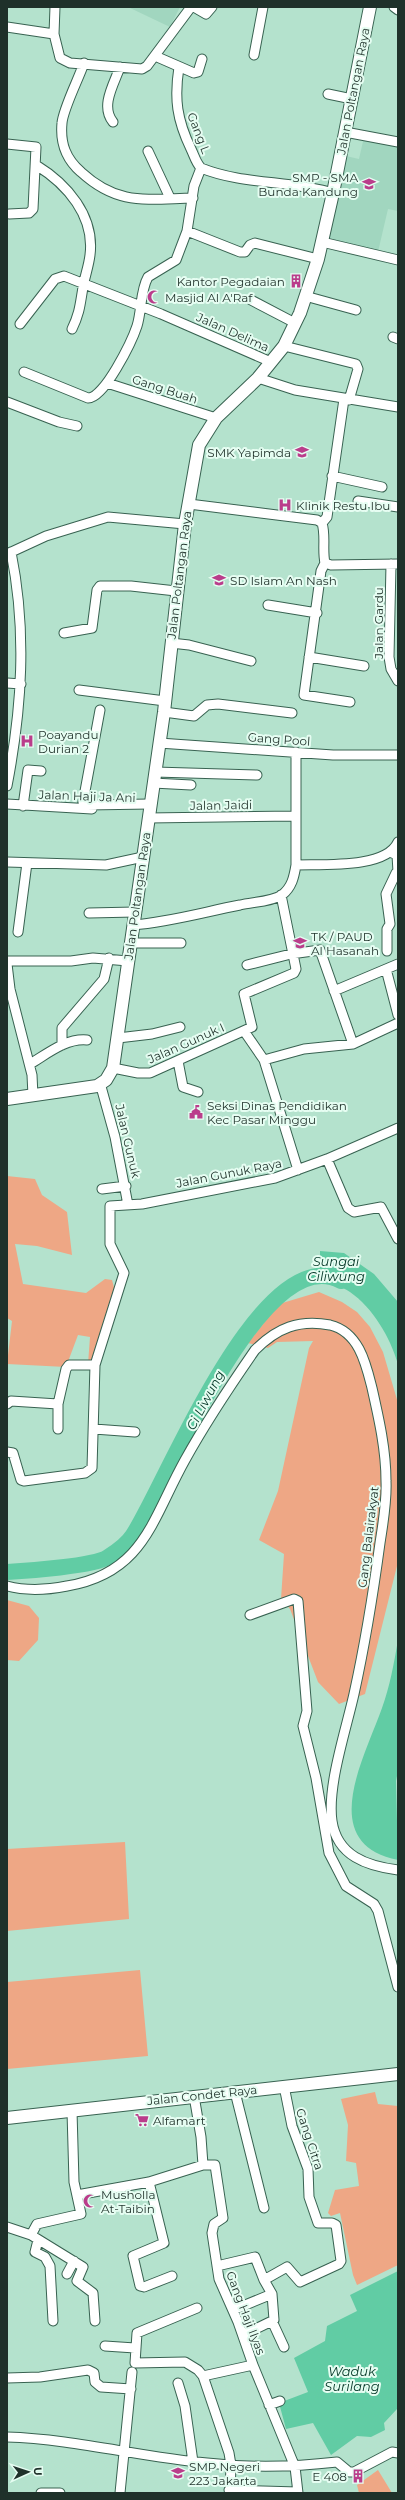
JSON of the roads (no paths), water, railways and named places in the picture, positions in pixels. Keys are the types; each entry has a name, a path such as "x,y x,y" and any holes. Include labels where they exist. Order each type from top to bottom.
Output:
{"street":[{"path":"56,7 54,34 60,58 70,63 142,69 154,56 190,7"},
{"path":"194,7 206,14 211,9"},
{"path":"254,55 263,7"},
{"name":"Jalan Poltangan Raya","path":"113,1068 164,706 176,591 185,524 199,445 216,418 258,378 284,346 306,296 318,259 333,193 370,7"},
{"path":"394,7 398,10"},
{"path":"7,27 54,34"},
{"path":"154,56 196,73 202,59"},
{"path":"84,63 62,122 62,145 69,160 94,184 114,195 130,198 193,198"},
{"path":"113,122 109,118 107,104 120,67"},
{"name":"Gang L","path":"179,67 176,86 176,108 185,136 201,168 234,179 297,184 333,193"},
{"path":"328,94 352,99"},
{"path":"345,132 398,142"},
{"path":"7,144 35,146 36,165 31,212 9,214"},
{"path":"148,151 170,198"},
{"path":"36,165 61,184 84,212 91,239 90,255 80,311 72,329"},
{"path":"24,372 88,398 95,397 107,383 137,326 148,277 176,260 187,231 194,186 201,168"},
{"path":"187,231 240,252 245,252 250,244 254,243 318,259"},
{"path":"322,242 398,260"},
{"name":"Jalan Delima","path":"20,324 58,277 64,276 84,283 271,362"},
{"path":"306,296 356,310"},
{"path":"251,300 295,323"},
{"path":"284,346 356,364 358,369 346,400 332,476 327,517 322,523 325,563 321,571 317,613 304,695 350,702"},
{"path":"258,378 295,390 346,400 398,407"},
{"name":"Gang Buah","path":"107,383 216,418"},
{"path":"7,402 59,422 77,426"},
{"path":"332,476 382,487"},
{"path":"358,501 398,507"},
{"path":"189,504 317,520 322,523"},
{"path":"7,786 22,684 21,610 9,553 46,536 108,517 185,524"},
{"path":"325,563 331,565 395,564"},
{"name":"Jalan Gardu","path":"395,564 389,657 391,669 398,681"},
{"path":"64,633 92,628 97,590 100,586 131,586 176,591"},
{"path":"268,605 317,613"},
{"path":"171,643 189,644 251,661"},
{"path":"309,657 364,666"},
{"path":"7,683 22,684"},
{"path":"79,690 164,706 194,716 207,705 218,704 292,713"},
{"path":"100,710 83,802 88,805 149,811"},
{"name":"Gang Pool","path":"159,743 355,755 398,754"},
{"path":"134,925 176,920 280,896 292,883 296,865 294,816 296,752"},
{"name":"Jalan Haji Ja Ani","path":"23,806 28,770 41,771"},
{"path":"154,778 257,775"},
{"path":"154,778 191,785"},
{"name":"Jalan Haji Ja Ani","path":"7,804 23,806 149,811"},
{"name":"Jalan Jaidi","path":"149,811 294,816"},
{"path":"296,865 360,862 390,852 398,842"},
{"path":"387,950 387,929 390,924 386,894 396,873 398,872 397,855 390,852"},
{"path":"7,862 106,864 143,857"},
{"path":"18,932 27,863"},
{"path":"280,896 291,954 296,967 294,973 244,994 248,1029 264,1060 298,1170"},
{"path":"89,913 135,912"},
{"path":"131,943 181,943"},
{"path":"247,965 291,954 320,950 353,1044"},
{"path":"7,961 72,961 109,958 128,961"},
{"path":"62,1045 62,1028 104,979 109,958"},
{"path":"7,964 10,1000 22,1043 30,1064 33,1096"},
{"path":"334,991 398,964"},
{"path":"386,969 396,999 398,1015"},
{"path":"264,1060 304,1049 353,1044 398,1023"},
{"path":"118,1038 152,1034 180,1027"},
{"name":"Jalan Gunuk I","path":"113,1068 144,1073 178,1061 248,1029"},
{"path":"30,1064 62,1045 75,1040 87,1040"},
{"path":"178,1061 183,1087 198,1092"},
{"path":"7,1099 88,1088 106,1080 113,1068"},
{"name":"Jalan Gunuk","path":"100,1083 126,1186 128,1205"},
{"name":"Jalan Gunuk Raya","path":"94,1365 124,1273 111,1246 109,1208 112,1206 128,1205 254,1182 298,1170 328,1159 398,1128"},
{"path":"328,1159 348,1208 354,1212 381,1207 398,1239"},
{"path":"102,1189 126,1186"},
{"name":"Gang Balairakyat","path":"7,1586 30,1589 60,1588 86,1582 113,1571 126,1560 146,1537 207,1422 251,1356 265,1340 286,1327 310,1322 334,1326 345,1333 356,1343 368,1369 382,1441 386,1482 370,1620 334,1784 332,1822 339,1843 351,1856 398,1870"},
{"path":"7,1452 14,1454 21,1480 24,1481 85,1474 92,1468 94,1429 94,1365 67,1367 58,1404 58,1429"},
{"path":"7,1404 11,1401 58,1404"},
{"path":"94,1429 134,1432"},
{"path":"250,1614 294,1599 298,1601 307,1711 303,1726 316,1778 329,1853 346,1886 374,1904 378,1911 398,1988"},
{"name":"Jalan Condet Raya","path":"7,2118 127,2103 398,2074"},
{"name":"Gang Citra","path":"264,2280 287,2268 300,2282 339,2264 341,2261 336,2225 332,2223 317,2222 309,2197 308,2169 292,2126 284,2086"},
{"path":"235,2092 264,2208"},
{"path":"77,2195 149,2182 203,2165 201,2137 194,2096"},
{"path":"53,2321 50,2266 45,2257 35,2252 34,2238 37,2224 81,2214 74,2182 72,2111"},
{"name":"Gang Haji Ilyas","path":"203,2165 214,2164 216,2166 223,2209 223,2218 212,2228 219,2279 243,2335 253,2365 203,2376"},
{"path":"149,2182 164,2243 133,2256 140,2286 144,2287 172,2276"},
{"path":"7,2227 34,2238 83,2269 78,2282 93,2293 95,2321"},
{"path":"217,2266 255,2257 264,2280 272,2294 274,2318 272,2321 284,2347"},
{"path":"67,2274 74,2262"},
{"path":"233,2310 272,2294"},
{"path":"197,2308 137,2333 137,2364 185,2362 196,2368 203,2376 229,2453 231,2465 230,2491 298,2492 295,2467 253,2365"},
{"path":"243,2335 272,2321"},
{"path":"105,2346 136,2348"},
{"path":"7,2378 40,2377 88,2370 94,2373 95,2382 101,2387 131,2389"},
{"path":"120,2493 123,2450 132,2372"},
{"path":"178,2382 185,2406 193,2462"},
{"path":"269,2405 280,2401"},
{"path":"7,2438 123,2450 193,2462 231,2465 295,2467 337,2462 349,2472 354,2472 392,2452 398,2453"},
{"path":"40,2493 60,2493"}],"water":[{"name":"Sungai Ciliwung","path":"320,1251 344,1253 374,1274 398,1302 398,1364 395,1354 380,1324 366,1306 347,1290 320,1282"},
{"path":"398,1640 398,1771 396,1781 398,1860 373,1851 358,1836 352,1818 352,1797 365,1751 385,1700 392,1674"},
{"name":"Waduk Surilang","path":"398,2271 397,2409 384,2423 385,2430 371,2437 357,2436 331,2455 313,2423 286,2429 279,2403 308,2392 294,2358 325,2341 327,2326 357,2311 350,2295"}],"waterway":[{"name":"Ci Liwung","path":"7,1572 60,1568 89,1563 108,1557 122,1547 133,1535 219,1374 249,1329 280,1295 311,1277 341,1281"}],"place":[{"name":"SMP - SMA Bunda Kandung","path":"369,184"},
{"name":"Kantor Pegadaian","path":"296,281"},
{"name":"Masjid Al A'Raf","path":"154,297"},
{"name":"SMK Yapimda","path":"302,452"},
{"name":"Klinik Restu Ibu","path":"285,505"},
{"name":"SD Islam An Nash","path":"219,580"},
{"name":"Poayandu Durian 2","path":"27,741"},
{"name":"TK / PAUD Al Hasanah","path":"300,943"},
{"name":"Seksi Dinas Pendidikan Kec Pasar Minggu","path":"196,1112"},
{"name":"Alfamart","path":"142,2120"},
{"name":"Musholla At-Taibin","path":"90,2201"},
{"name":"SMP Negeri 223 Jakarta","path":"178,2473"},
{"name":"E 408","path":"358,2476"}]}
